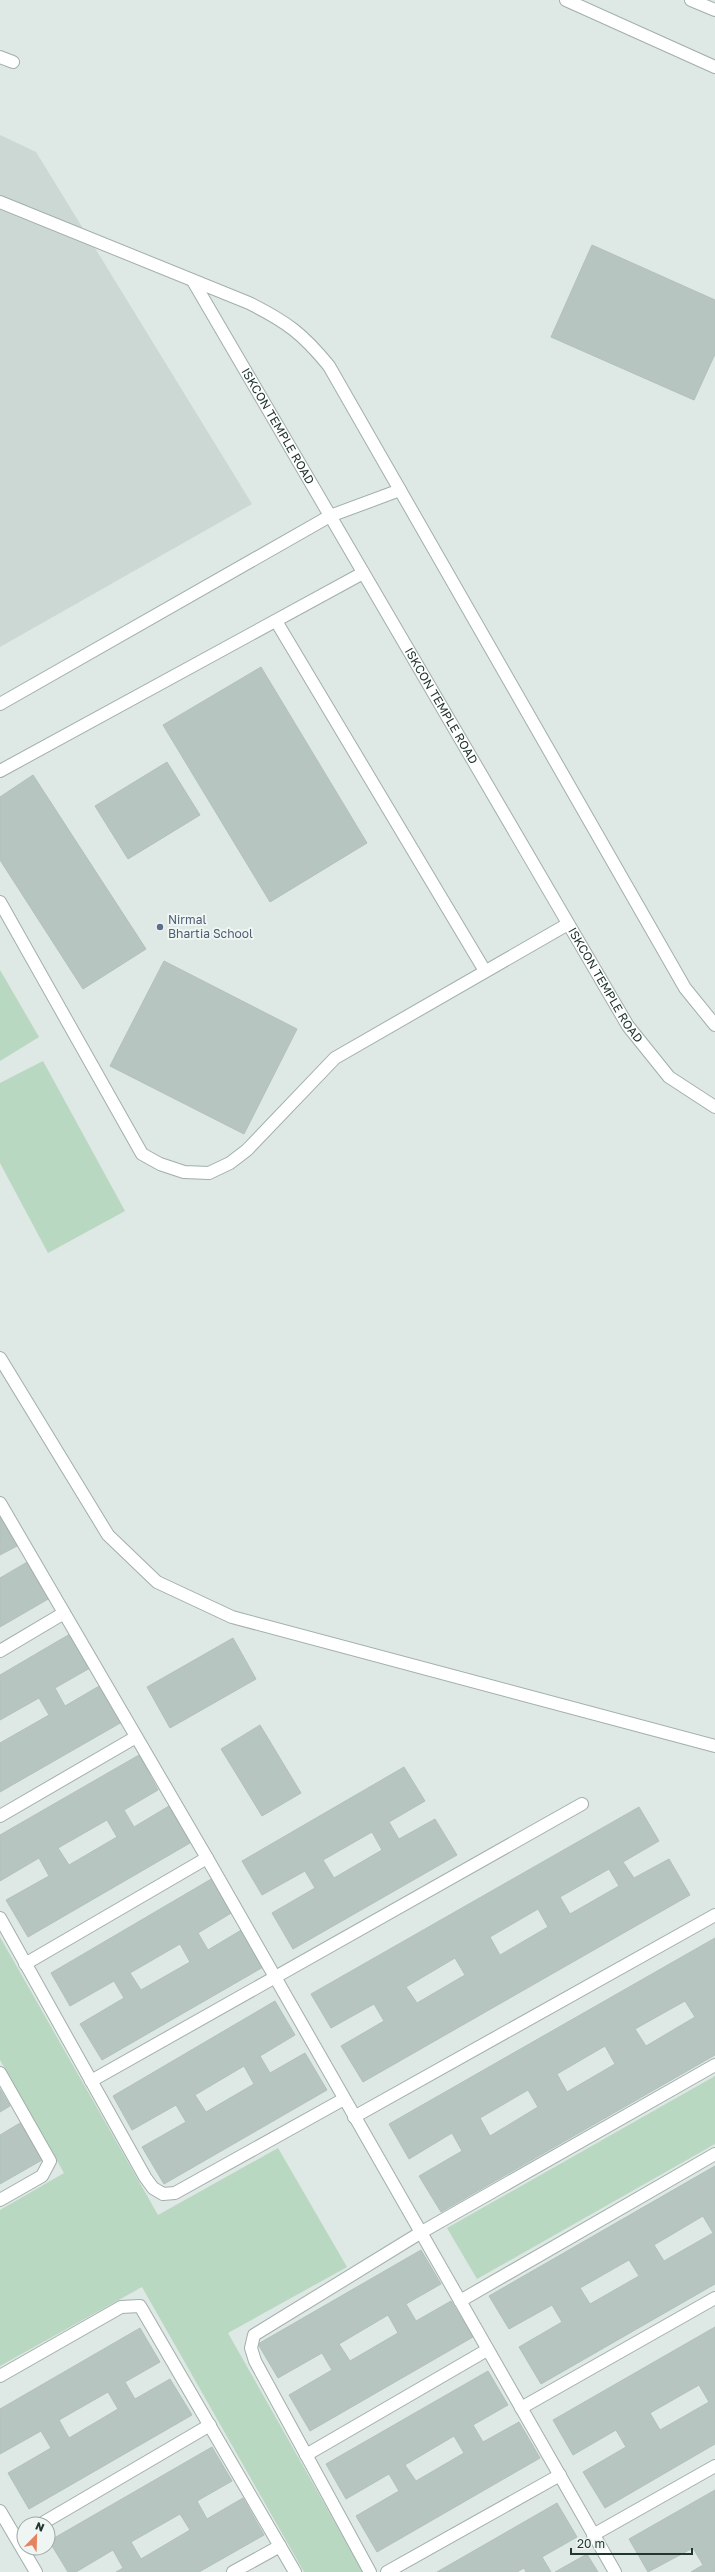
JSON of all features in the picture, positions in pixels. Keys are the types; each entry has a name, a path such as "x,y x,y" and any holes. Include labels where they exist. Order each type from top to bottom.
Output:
{"street":[{"path":"566,0 715,67"},
{"path":"691,0 715,10"},
{"path":"0,57 13,62"},
{"path":"0,202 249,302 280,318 307,340 329,366 685,988 715,1025"},
{"name":"ISKCON TEMPLE ROAD","path":"194,281 628,1026 669,1077 715,1107"},
{"path":"0,704 330,516 400,490"},
{"path":"0,771 363,573"},
{"path":"276,620 485,971"},
{"path":"0,902 142,1154 160,1164 184,1172 209,1173 230,1163 247,1150 335,1058 568,924"},
{"path":"0,1358 108,1535 157,1582 232,1617 715,1746"},
{"path":"0,1503 207,1858 615,2572"},
{"path":"0,1651 64,1613"},
{"path":"0,1816 136,1737"},
{"path":"91,2081 582,1804"},
{"path":"25,1964 207,1858"},
{"path":"354,2117 715,1915"},
{"path":"0,1918 145,2177 153,2188 163,2194 175,2193 344,2099"},
{"path":"370,2572 255,2361 251,2348 254,2335 420,2233 715,2065"},
{"path":"0,2073 50,2161 42,2176 0,2200"},
{"path":"460,2301 715,2154"},
{"path":"521,2408 715,2298"},
{"path":"0,2376 121,2307 140,2306 295,2572"},
{"path":"306,2455 487,2350"},
{"path":"54,2516 210,2425"},
{"path":"593,2535 715,2466"},
{"path":"387,2572 560,2475"},
{"path":"0,2511 16,2531"},
{"path":"233,2572 280,2546"},
{"path":"29,2556 36,2572"}],"shaded area":[{"path":"0,135 36,152 252,504 0,647"}],"green space":[{"path":"0,970 39,1037 0,1061"},
{"path":"43,1061 125,1211 48,1253 0,1163 0,1083"},
{"path":"0,1937 158,2215 278,2148 347,2267 228,2333 363,2572 304,2572 142,2287 0,2366 0,2210 64,2173 0,2060"},
{"path":"715,2076 715,2144 477,2279 447,2228"}],"building":[{"path":"592,245 715,300 715,354 694,400 551,337"},
{"path":"261,667 367,843 270,902 163,725"},
{"path":"167,762 200,815 128,859 95,806"},
{"path":"33,775 146,949 83,989 0,860 0,797"},
{"path":"164,961 297,1029 244,1134 110,1066"},
{"path":"0,1513 19,1545 0,1555"},
{"path":"29,1561 50,1598 0,1627 0,1578"},
{"path":"70,1634 90,1668 55,1688 65,1706 101,1685 122,1722 0,1792 0,1743 49,1715 39,1698 0,1720 0,1675"},
{"path":"233,1638 256,1679 170,1728 147,1687"},
{"path":"260,1725 301,1793 262,1816 221,1749"},
{"path":"139,1755 158,1790 124,1810 134,1827 169,1806 190,1843 28,1937 6,1900 49,1876 39,1858 0,1881 0,1835","holes":["107,1820 117,1837 69,1865 58,1848"]},
{"path":"404,1767 425,1801 389,1822 399,1839 435,1819 457,1855 293,1949 272,1913 315,1888 305,1871 262,1895 242,1861","holes":["372,1832 382,1850 334,1878 323,1860"]},
{"path":"639,1807 659,1841 623,1862 634,1878 669,1859 690,1895 363,2082 341,2046 384,2021 374,2004 331,2028 311,1994","holes":["609,1869 619,1886 570,1914 560,1897","538,1909 548,1927 500,1955 490,1937","455,1958 465,1975 417,2003 406,1987"]},
{"path":"213,1878 233,1912 198,1933 208,1950 243,1929 265,1966 102,2060 80,2024 124,1998 114,1981 70,2006 51,1973","holes":["180,1944 190,1962 141,1990 130,1973"]},
{"path":"715,1938 715,2055 441,2212 419,2176 462,2151 452,2133 409,2159 389,2124","holes":["685,2001 695,2017 646,2046 635,2029","605,2046 615,2064 567,2092 557,2074","528,2090 538,2107 490,2136 480,2118"]},
{"path":"275,2001 295,2035 260,2056 270,2073 305,2053 327,2090 164,2184 142,2147 186,2122 176,2105 132,2130 113,2096","holes":["244,2066 254,2084 206,2112 195,2095"]},
{"path":"0,2089 10,2106 0,2112"},
{"path":"20,2123 42,2160 0,2184 0,2135"},
{"path":"715,2166 715,2284 541,2384 519,2347 562,2322 552,2305 509,2329 489,2296","holes":["703,2216 713,2233 664,2261 654,2245","629,2260 639,2276 590,2304 580,2288"]},
{"path":"421,2250 441,2284 406,2304 416,2321 451,2301 473,2337 310,2431 289,2395 332,2370 322,2353 278,2378 258,2344","holes":["388,2315 398,2333 350,2361 339,2344"]},
{"path":"715,2327 715,2444 605,2508 583,2472 626,2447 616,2430 573,2455 553,2420","holes":["699,2385 709,2402 660,2430 650,2413"]},
{"path":"140,2328 160,2362 125,2382 135,2399 170,2379 192,2415 29,2509 8,2473 51,2448 41,2431 0,2454 0,2409","holes":["108,2392 118,2409 69,2438 59,2420"]},
{"path":"488,2371 508,2405 473,2425 483,2442 519,2422 540,2458 377,2552 356,2516 399,2491 389,2474 346,2499 326,2464","holes":["454,2436 464,2453 416,2481 405,2465"]},
{"path":"212,2447 232,2481 197,2501 207,2519 243,2498 264,2535 199,2572 116,2572 123,2568 113,2550 76,2572 68,2572 56,2552 56,2537","holes":["180,2514 190,2530 141,2559 131,2542"]},
{"path":"715,2490 715,2572 691,2572 703,2565 693,2548 648,2572 629,2539"},
{"path":"557,2503 577,2537 542,2557 551,2572 526,2572 524,2568 517,2572 437,2572"},
{"path":"587,2554 598,2572 555,2572"}],"place":[{"name":"Nirmal Bhartia School","path":"160,927"}]}
